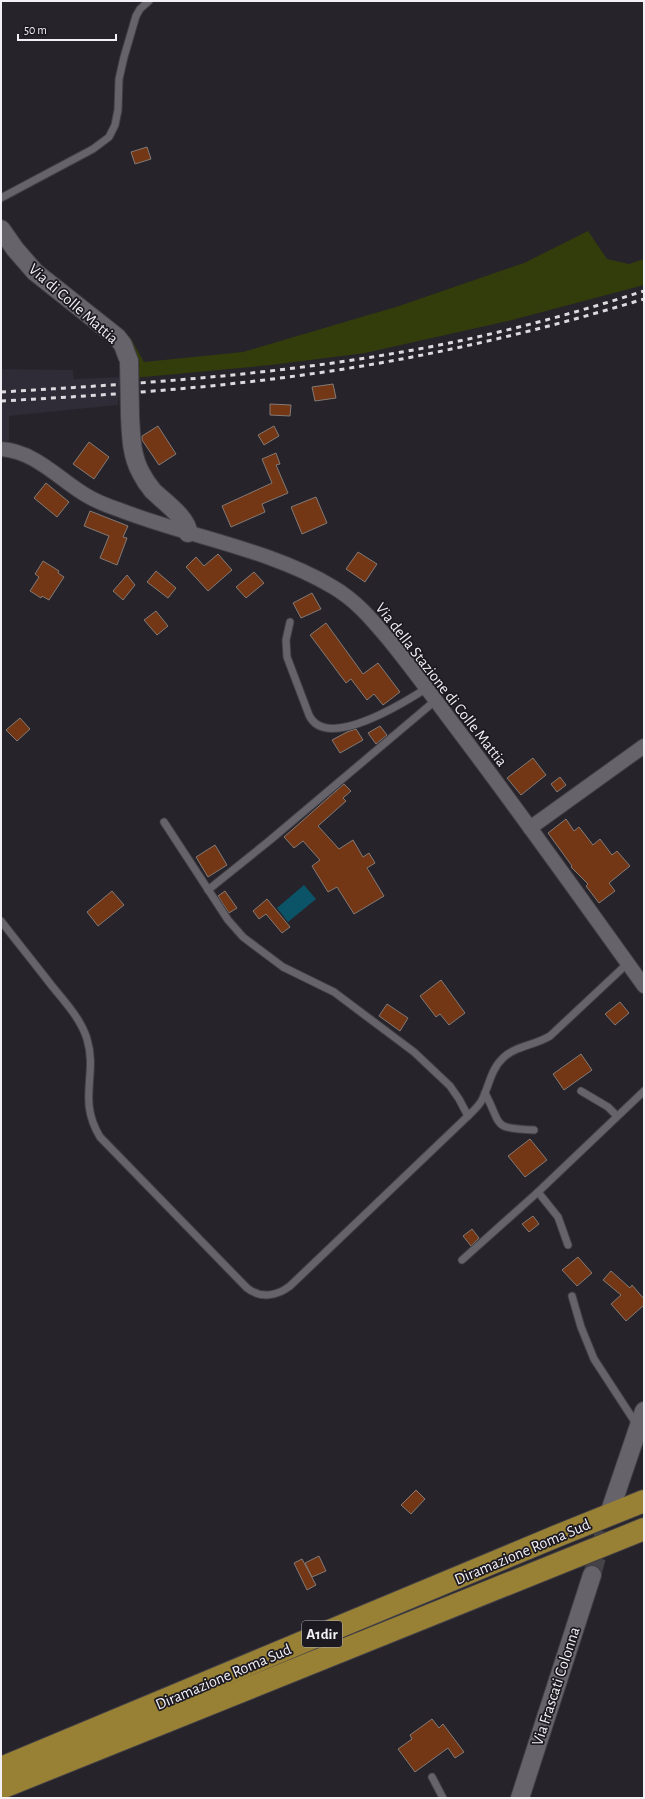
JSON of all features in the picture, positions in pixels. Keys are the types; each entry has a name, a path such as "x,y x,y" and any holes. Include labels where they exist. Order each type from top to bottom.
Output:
{"highway":[{"name":"Diramazione Roma Sud","path":"1,1768 644,1501"},
{"name":"Diramazione Roma Sud","path":"1,1788 644,1529"}],"street":[{"name":"Via di Colle Mattia","path":"1,229 15,249 35,272 117,337 123,346 129,361 132,448 140,473 151,488 180,516 186,525 188,533"},
{"name":"Via della Stazione di Colle Mattia","path":"1,449 13,450 32,458 84,494 104,504 148,521 269,558 312,576 338,590 368,615 436,700 644,986"},
{"path":"530,828 644,746"},
{"path":"610,1511 641,1419"},
{"name":"Via Frascati Colonna","path":"520,1798 592,1575"}],"lane":[{"path":"1,198 93,149 111,134 117,120 119,79 126,50 136,16 149,1"},
{"path":"290,622 286,640 287,657 309,715 314,724 317,726 332,728 368,720 391,711 427,688"},
{"path":"208,890 269,841 436,700"},
{"path":"164,822 232,925 257,949 290,972 318,983 334,992 418,1056 450,1086 468,1116"},
{"path":"1,921 74,1014 84,1032 90,1055 88,1109 93,1124 100,1137 107,1146 247,1288 255,1294 268,1296 277,1294 290,1286 468,1116 481,1102 496,1066 503,1058 510,1052 538,1043 550,1036 628,964"},
{"path":"581,1091 608,1107 617,1116"},
{"path":"462,1260 538,1192 644,1091"},
{"path":"485,1093 497,1120 502,1126 508,1129 534,1130"},
{"path":"538,1192 558,1217 568,1245"},
{"path":"572,1296 581,1327 594,1359 641,1419"},
{"path":"432,1777 443,1798"}],"shaded area":[{"path":"1,369 73,370 74,379 120,377 118,405 9,416 9,441 1,442"}],"green space":[{"path":"588,231 607,259 629,264 644,259 644,285 512,320 365,353 271,365 133,378 129,335 144,362 243,352 399,306 524,263"}],"water":[{"path":"304,885 316,899 288,922 277,908"}],"building":[{"path":"147,147 151,159 135,164 131,152"},
{"path":"333,384 336,398 315,401 312,387"},
{"path":"270,404 291,405 290,416 270,415"},
{"path":"158,426 176,454 159,465 142,440 142,436"},
{"path":"274,426 279,436 264,445 258,435"},
{"path":"89,442 109,457 94,479 73,464"},
{"path":"276,453 280,464 276,465 288,493 262,504 265,512 231,527 222,506 272,483 262,459"},
{"path":"46,483 69,502 57,517 34,498"},
{"path":"316,497 327,523 302,534 291,507"},
{"path":"90,511 128,526 123,537 127,538 117,565 100,558 109,536 84,526"},
{"path":"358,552 377,564 365,582 346,569"},
{"path":"218,554 232,570 208,591 186,567 196,557 204,566"},
{"path":"43,561 59,571 58,573 64,577 49,600 42,596 41,598 30,591 39,577 35,574"},
{"path":"156,571 176,588 168,598 147,582"},
{"path":"254,572 264,583 246,598 236,587"},
{"path":"127,575 135,585 123,600 113,591"},
{"path":"312,593 321,609 301,618 293,603"},
{"path":"156,611 168,626 157,635 144,620"},
{"path":"326,623 363,674 378,663 400,692 383,705 374,694 367,700 351,679 346,683 310,635"},
{"path":"20,718 30,729 17,741 6,730"},
{"path":"380,726 387,735 376,744 368,733"},
{"path":"356,729 363,740 340,753 332,740"},
{"path":"533,758 546,775 521,795 507,778"},
{"path":"560,777 566,785 557,792 551,784"},
{"path":"344,784 351,791 343,798 346,801 318,826 339,849 353,840 363,857 369,853 375,863 367,868 384,896 354,914 337,887 328,892 312,866 320,860 303,841 294,848 284,837"},
{"path":"566,819 574,831 579,827 593,845 600,839 612,855 617,851 630,866 609,883 615,891 599,903 586,886 588,884 571,867 572,866 548,833"},
{"path":"215,845 227,865 208,877 196,857"},
{"path":"112,891 124,905 98,926 87,912"},
{"path":"225,891 237,908 229,913 218,896"},
{"path":"267,899 290,927 282,933 266,914 259,919 253,911"},
{"path":"441,980 465,1013 449,1025 440,1014 436,1017 420,996"},
{"path":"620,1002 629,1013 615,1025 605,1014"},
{"path":"387,1004 408,1018 400,1031 379,1016"},
{"path":"581,1054 592,1070 564,1090 553,1074"},
{"path":"530,1139 547,1160 525,1177 508,1156"},
{"path":"533,1216 539,1224 529,1232 522,1224"},
{"path":"472,1229 479,1238 471,1246 463,1236"},
{"path":"578,1257 592,1273 577,1286 562,1270"},
{"path":"611,1271 630,1288 632,1285 644,1299 644,1305 626,1321 611,1304 621,1295 603,1280"},
{"path":"416,1490 425,1499 411,1514 401,1505"},
{"path":"319,1556 326,1571 312,1577 305,1563"},
{"path":"302,1559 316,1585 307,1590 294,1563"},
{"path":"432,1719 439,1728 443,1724 464,1752 455,1758 448,1748 415,1772 398,1749 412,1739 410,1735"}],"tunnel":[{"path":"592,1575 610,1511"}],"railway":[{"path":"1,392 199,378 298,368 347,361 396,353 490,334 583,310 644,291"},
{"path":"1,401 203,387 284,378 365,366 486,342 565,322 644,299"}]}
